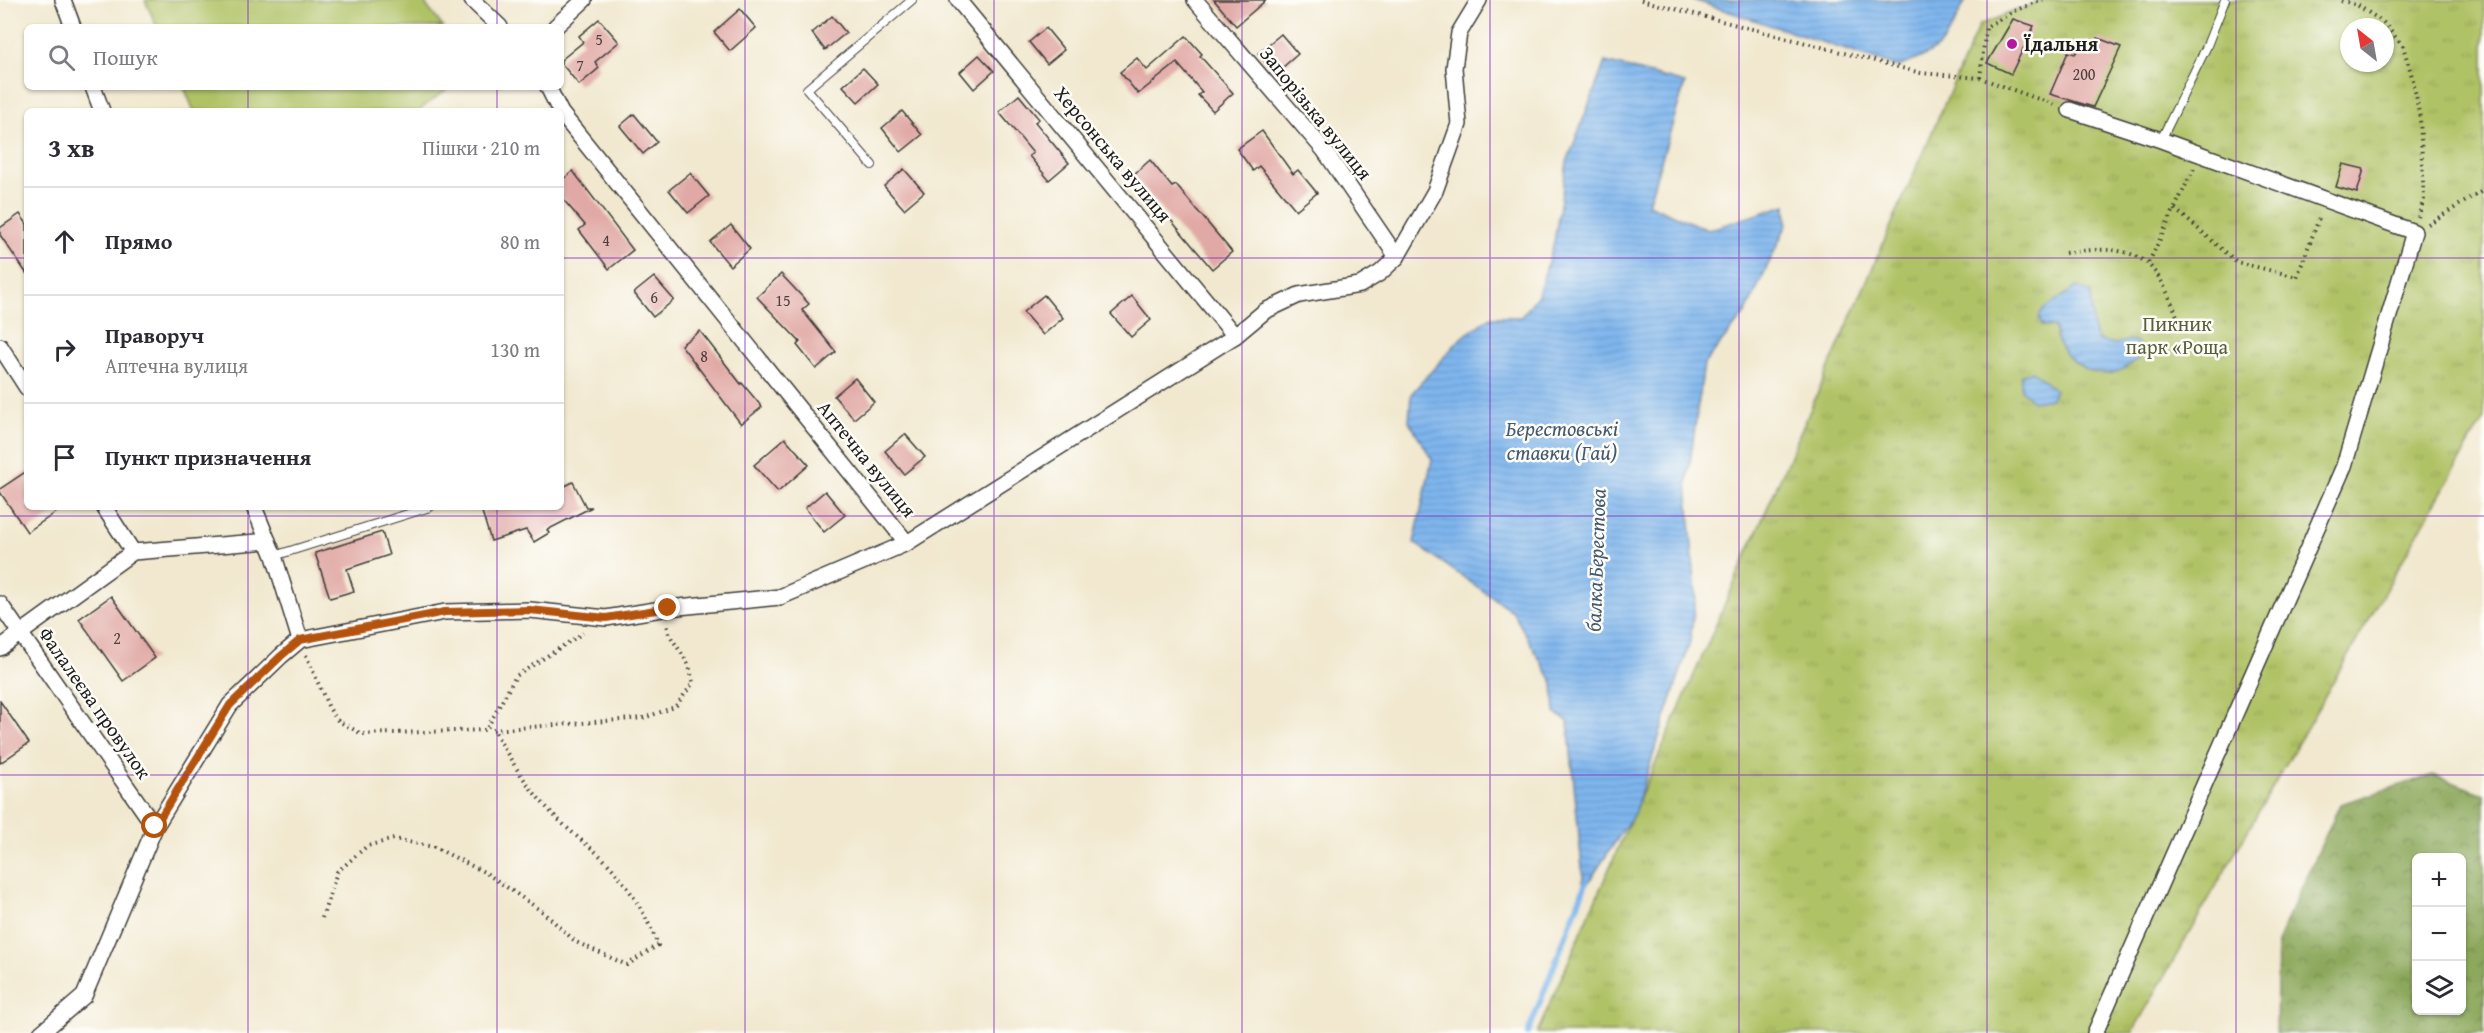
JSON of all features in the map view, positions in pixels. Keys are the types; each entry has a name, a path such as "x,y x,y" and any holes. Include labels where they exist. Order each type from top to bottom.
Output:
{"street":[{"path":"63,0 72,24"},
{"path":"472,0 497,24"},
{"path":"558,24 584,0"},
{"name":"Херсонська вулиця","path":"958,0 1235,336"},
{"name":"Запорізька вулиця","path":"1195,0 1324,150 1397,257"},
{"path":"907,543 1235,336 1265,311 1299,295 1360,285 1380,273 1397,257 1435,191 1459,124 1454,68 1459,33 1479,0"},
{"path":"94,90 101,108"},
{"name":"Аптечна вулиця","path":"549,90 558,108"},
{"path":"2070,110 2201,154 2414,232 2344,466 2096,1033"},
{"name":"Аптечна вулиця","path":"300,640 445,612 530,610 606,618 668,608 780,597 907,543 564,117"},
{"path":"0,346 24,383"},
{"path":"106,510 133,552"},
{"path":"41,1033 84,996 155,826 230,705 300,640 274,556 256,510"},
{"path":"0,648 133,552 268,541"},
{"name":"Фалалеєва провулок","path":"0,604 155,826"}],"lane":[{"path":"872,165 807,89 912,0"},
{"path":"2161,140 2206,48 2225,0"},
{"path":"274,556 420,510"}],"path":[{"path":"1641,0 1921,73 1980,78 2070,110"},
{"path":"1980,78 1986,27 2016,10 2043,0"},
{"path":"2341,0 2357,5 2383,22 2403,46 2421,118 2424,199 2414,232"},
{"path":"2149,262 2201,154"},
{"path":"2414,232 2484,190"},
{"path":"2175,209 2237,262 2297,277 2322,211 2334,203"},
{"path":"2065,253 2100,248 2127,251 2149,262 2168,290 2179,322"},
{"path":"300,640 329,708 338,722 362,734 494,730 644,718 675,707 693,683 689,665 669,634 666,622 668,608"},
{"path":"486,730 516,676 606,618"},
{"path":"322,918 337,872 367,846 394,839 434,847 486,873 543,912 576,942 627,965 658,945 647,917 625,884 599,855 560,822 516,771 494,730"}],"green space":[{"path":"145,0 422,0 441,24 156,24"},
{"name":"Пикник парк «Роща","path":"2043,0 2484,0 2484,418 2132,1033 1537,1033 1979,25"},
{"path":"185,90 446,90 422,108 193,108"},
{"path":"2433,775 2484,794 2484,1033 2276,1033 2278,940 2340,804"}],"water":[{"path":"1693,0 1966,0 1947,36 1935,50 1898,67"},
{"name":"Берестовські ставки (Гай)","path":"1605,62 1685,83 1648,204 1708,230 1786,205 1787,224 1746,312 1704,364 1687,483 1696,596 1690,642 1634,814 1584,889 1568,721 1555,713 1553,683 1512,611 1414,543 1432,459 1409,421 1411,394 1461,338 1491,317 1521,317 1538,295 1554,242 1567,162"},
{"path":"2076,287 2091,293 2092,323 2097,340 2115,344 2130,340 2139,344 2142,351 2140,358 2119,371 2108,374 2092,372 2077,364 2064,353 2058,342 2055,328 2042,326 2039,318 2043,310"},
{"path":"2032,371 2055,390 2051,399 2034,402 2021,390 2021,375"}],"building":[{"path":"1214,0 1266,0 1236,26"},
{"path":"740,9 756,28 730,51 714,32"},
{"path":"832,16 846,33 825,50 812,33"},
{"path":"599,19 619,42 595,62 599,68 579,85 564,67 564,58 583,42 579,36"},
{"name":"Їдальня","path":"2013,19 2034,26 2011,74 1987,63"},
{"path":"1046,28 1064,50 1047,64 1029,42"},
{"path":"1281,34 1298,54 1275,74 1258,53"},
{"path":"1186,36 1202,54 1200,56 1233,93 1213,111 1198,95 1202,92 1177,63 1138,94 1120,72 1137,58 1147,70"},
{"path":"2098,38 2121,47 2093,107 2050,94 2068,52 2075,54 2086,40 2096,44"},
{"path":"979,55 994,71 974,89 960,72"},
{"path":"863,68 878,84 858,102 843,86"},
{"path":"1019,95 1039,119 1035,122 1069,163 1049,180 1029,156 1033,153 999,112"},
{"path":"902,111 922,135 901,152 882,128"},
{"path":"634,114 657,142 643,154 620,126"},
{"path":"1262,131 1293,174 1298,170 1317,193 1296,210 1259,166 1253,171 1237,149"},
{"path":"1150,160 1172,187 1176,185 1232,252 1212,269 1133,175"},
{"path":"2343,164 2364,169 2357,193 2336,187"},
{"path":"904,169 924,192 904,209 884,186"},
{"path":"573,171 633,250 609,269 579,230 585,225 564,200 564,178"},
{"path":"690,173 709,196 688,213 669,190"},
{"path":"20,214 24,220 24,270 0,235 0,228"},
{"path":"731,225 750,249 730,266 710,242"},
{"path":"781,274 809,304 802,310 836,352 816,369 797,345 800,342 757,297"},
{"path":"654,277 674,300 653,317 634,293"},
{"path":"1044,295 1063,318 1043,335 1023,312"},
{"path":"1132,296 1151,320 1131,337 1111,314"},
{"path":"700,331 762,407 741,424 681,345"},
{"path":"855,378 874,402 854,419 834,396"},
{"path":"905,434 925,457 904,474 885,451"},
{"path":"785,438 809,465 778,492 754,465"},
{"path":"24,473 24,510 60,510 27,532 0,489"},
{"path":"573,482 586,507 592,507 547,530 549,533 534,542 526,530 491,541 482,512 488,510 564,510 564,486"},
{"path":"825,491 845,515 824,532 805,508"},
{"path":"382,532 389,555 347,569 354,591 330,598 315,553"},
{"path":"111,596 155,658 123,681 79,619"},
{"path":"0,701 29,743 0,763"}],"waterway":[{"name":"балка Берестова","path":"1528,1033 1586,883"}],"place":[{"name":"Їдальня","path":"2012,44"}],"route":[{"path":"155,826 230,705 300,640 445,612 530,610 606,618 668,608"}]}
